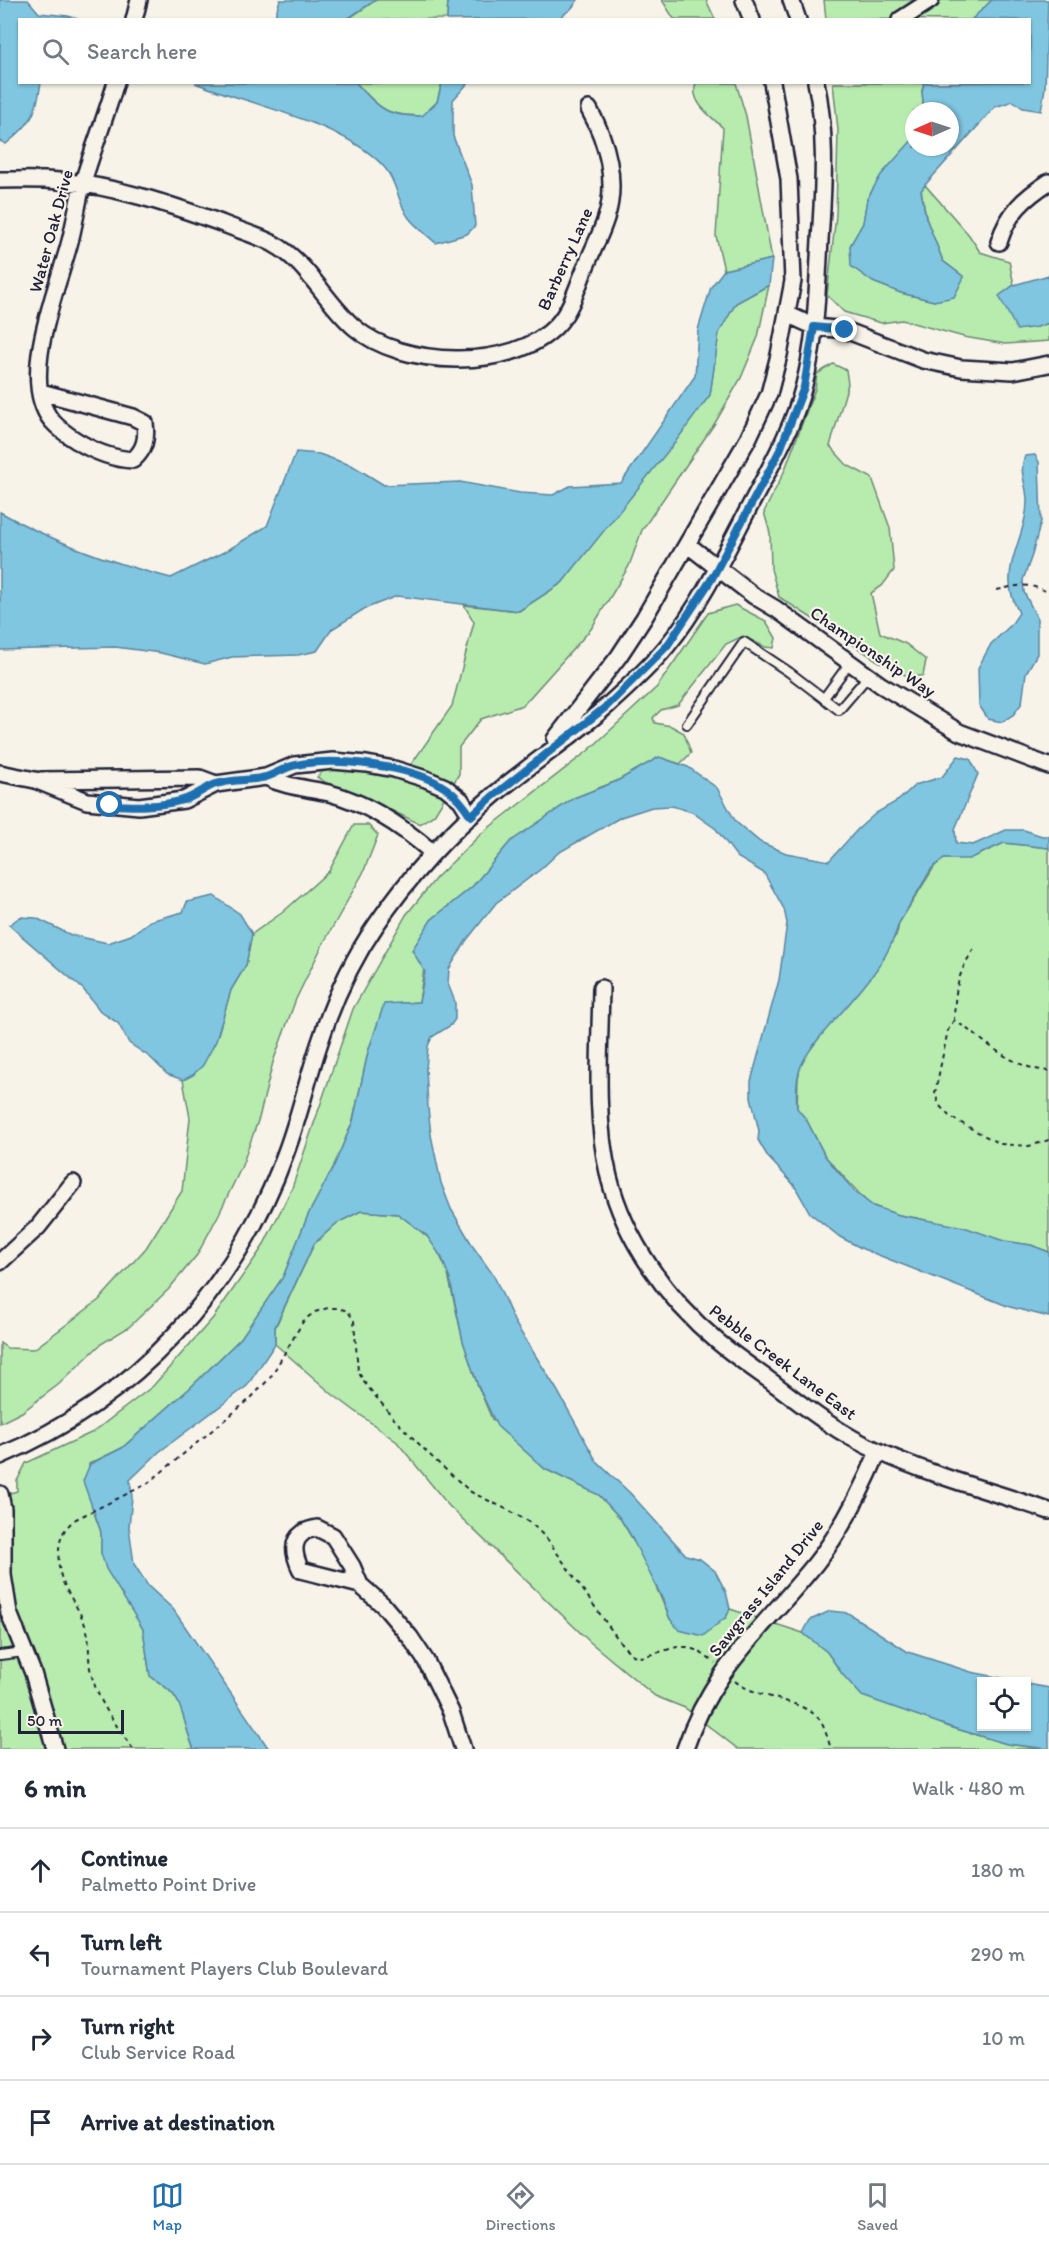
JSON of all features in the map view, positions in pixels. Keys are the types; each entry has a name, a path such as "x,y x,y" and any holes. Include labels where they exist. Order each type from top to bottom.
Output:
{"street":[{"path":"134,18 139,0"},
{"path":"744,0 751,18"},
{"path":"791,0 797,18"},
{"path":"903,18 931,0"},
{"name":"Water Oak Drive","path":"41,392 133,417 145,423 147,435 140,454 133,460 116,459 92,450 69,436 52,421 43,403 41,392 38,369 43,332 70,243 82,184 115,84"},
{"path":"539,758 619,656 688,545 748,440 770,394 793,281 789,179 772,84"},
{"path":"0,1456 62,1426 128,1380 185,1324 216,1286 243,1247 272,1188 288,1148 320,1041 333,1006 354,961 398,894 433,853 471,816 539,758 607,706 667,646 711,580 780,450 804,387 814,327 824,175 823,114 816,84"},
{"name":"Barberry Lane","path":"0,180 82,184 140,196 200,216 272,243 300,265 335,308 355,328 387,347 430,357 452,359 486,356 529,345 545,336 568,310 606,218 610,202 609,164 604,142 589,109"},
{"path":"999,242 1012,212 1031,194 1049,182"},
{"path":"788,314 814,327 845,330 923,360 961,368 1013,371 1049,364"},
{"name":"Championship Way","path":"688,545 754,596 914,706 959,732 1049,766"},
{"path":"0,773 35,780 87,801 139,806 184,800 216,784 266,777 295,765 333,761 367,764 394,769 445,787 461,800 471,816"},
{"path":"266,777 281,784 347,799 398,825 433,853"},
{"path":"35,780 200,778 216,784"},
{"name":"Pebble Creek Lane East","path":"601,988 599,1106 610,1179 621,1213 639,1248 674,1298 718,1341 831,1426 879,1452 1049,1511"},
{"path":"0,1262 38,1227 73,1183"},
{"name":"Sawgrass Island Drive","path":"686,1749 702,1707 724,1671 816,1563 833,1539 879,1452"},
{"path":"0,1494 3,1509 3,1575 9,1613 33,1673 55,1749"},
{"path":"360,1585 301,1570 295,1559 295,1545 303,1533 317,1528 333,1536 360,1585 383,1605 426,1661 451,1712 463,1749"}],"lane":[{"path":"687,724 744,642 839,710 869,675"},
{"path":"824,698 851,661"},
{"path":"0,1655 24,1652"}],"path":[{"path":"997,590 1029,584 1049,593"},
{"path":"974,949 962,967 955,999 954,1020 948,1030 935,1093 939,1105 950,1117 1000,1143 1029,1146 1049,1140"},
{"path":"954,1020 1000,1055 1039,1071 1049,1071"},
{"path":"133,1749 104,1708 91,1669 87,1632 60,1578 58,1561 60,1540 66,1527 88,1513 147,1484 250,1399 270,1378 304,1320 315,1312 328,1308 348,1311 354,1320 358,1371 389,1413 436,1461 471,1492 532,1524 548,1540 609,1627 633,1655 642,1657 677,1647 687,1647 698,1651 743,1688 778,1698 812,1713 819,1719 831,1749"}],"green space":[{"path":"376,0 448,0 447,18 350,18"},
{"path":"662,0 706,0 715,18 673,18"},
{"path":"824,0 992,0 974,18 826,18"},
{"path":"357,84 442,84 437,102 423,116 392,112 372,99"},
{"path":"696,84 736,84 746,116 772,259 724,270 716,236 723,128 698,102"},
{"path":"833,84 924,84 923,102 905,102 905,152 867,199 863,223 850,246 873,282 901,293 934,301 964,277 943,261 926,218 921,190 925,185 969,235 980,252 1009,261 1014,285 1000,296 1037,327 1049,323 1049,341 1005,344 964,337 902,320 881,323 844,312 827,295 836,215 838,130"},
{"path":"769,285 758,337 741,378 715,423 642,530 629,566 591,629 523,705 481,719 459,747 459,774 434,815 420,824 331,786 317,777 326,768 355,769 401,779 452,706 474,622 464,605 519,611 562,583 710,395 719,332 736,303"},
{"path":"833,364 846,370 848,384 830,446 847,465 872,478 890,528 894,570 882,586 871,593 880,633 906,644 926,660 923,676 907,676 878,661 779,597 771,569 770,533 764,512 784,472 815,389 817,374"},
{"path":"735,605 766,621 776,638 774,648 765,647 743,636 726,644 678,705 661,710 653,718 655,723 671,726 684,733 691,753 680,764 659,757 617,781 574,798 510,842 472,887 431,920 419,1002 384,1005 368,1052 353,1121 333,1168 308,1215 283,1277 241,1338 190,1388 122,1448 89,1464 92,1507 101,1532 101,1553 143,1629 150,1676 176,1698 194,1749 0,1749 0,1496 17,1491 17,1481 26,1463 93,1432 153,1386 213,1318 262,1248 292,1188 353,1009 406,915 436,878 482,833 589,750 657,687 708,613"},
{"path":"354,825 368,825 378,835 363,873 322,946 296,999 273,1062 259,1118 241,1168 197,1255 168,1290 129,1327 101,1344 58,1385 22,1412 0,1423 0,1343 7,1348 34,1349 99,1300 146,1248 182,1191 190,1118 183,1080 193,1075 216,1041 231,990 246,965 252,934 283,912 329,871"},
{"path":"1004,843 1049,848 1049,1252 1031,1245 1004,1241 899,1215 873,1206 825,1156 806,1119 797,1110 798,1079 806,1055 897,934 899,923 936,864 944,859 976,856"},
{"path":"361,1211 398,1214 433,1242 447,1270 463,1341 492,1419 545,1469 599,1495 620,1518 642,1555 670,1619 726,1618 730,1609 803,1633 827,1652 843,1675 914,1713 950,1727 1007,1744 1043,1749 738,1749 685,1708 655,1696 590,1642 449,1506 397,1442 332,1394 275,1344 275,1328 314,1244 337,1223"}],"water":[{"path":"0,0 28,0 39,13 75,18 18,18 18,84 41,84 35,111 27,124 6,144 0,141"},
{"path":"280,0 376,0 349,18 274,18"},
{"path":"448,0 578,0 571,9 558,18 447,18"},
{"path":"992,0 1048,0 1045,88 1041,111 1023,108 1013,101 995,107 959,147 959,102 923,102 924,84 1031,84 1031,18 973,18"},
{"path":"198,84 357,84 384,109 399,115 422,116 437,102 442,84 467,84 453,100 453,136 472,185 475,226 467,234 436,243 409,218 389,174 368,153 323,127"},
{"path":"905,148 905,156 951,156 921,191 926,218 943,261 964,277 954,297 934,301 901,293 873,282 851,266 850,246 863,223 867,199 881,175"},
{"path":"772,259 769,285 736,303 719,333 710,395 562,583 519,611 397,596 364,609 332,629 317,651 298,655 232,657 205,664 161,653 115,647 0,650 0,512 83,551 171,578 228,550 267,526 296,452 319,454 353,466 384,485 460,482 520,493 553,495 570,486 621,483 695,376 698,330 711,287 724,270"},
{"path":"1049,275 1049,323 1017,330 999,296 1014,285"},
{"path":"1035,455 1039,462 1041,521 1023,580 1024,592 1037,618 1037,654 1026,673 1022,703 1013,715 1002,722 988,719 979,705 978,668 991,644 1011,625 1019,613 1010,587 1010,573 1026,512 1027,495 1023,462 1025,456"},
{"path":"958,756 970,759 978,774 955,829 956,843 973,845 1006,830 1024,830 1049,836 1049,848 1004,843 969,859 944,859 932,868 899,923 880,964 863,988 819,1037 804,1060 797,1081 797,1108 806,1119 825,1156 855,1192 873,1206 899,1215 964,1227 1004,1241 1031,1245 1049,1252 1049,1317 1010,1307 863,1249 840,1237 810,1213 794,1185 768,1157 758,1140 759,1131 751,1097 751,1081 779,980 787,923 784,909 764,873 737,857 716,829 692,812 672,806 652,807 621,817 558,853 496,903 466,941 449,969 448,984 455,1002 455,1019 451,1025 432,1037 428,1046 426,1069 431,1135 441,1183 451,1209 494,1276 515,1323 557,1390 597,1462 630,1493 686,1555 700,1559 715,1571 726,1592 730,1609 726,1617 703,1636 679,1630 670,1619 662,1598 620,1518 599,1495 545,1469 497,1426 478,1386 463,1341 450,1280 442,1258 427,1236 398,1214 361,1211 337,1223 314,1244 275,1327 275,1344 247,1386 159,1452 130,1480 132,1497 129,1527 134,1564 148,1586 173,1609 269,1749 194,1749 176,1698 150,1676 143,1629 106,1569 101,1553 101,1532 83,1481 90,1464 122,1448 190,1388 241,1338 283,1277 308,1215 333,1168 353,1121 368,1052 384,1004 419,1002 425,972 412,950 431,920 472,887 510,842 574,798 617,781 659,757 688,767 717,788 736,822 760,842 786,853 829,861 876,813 899,800 915,785 942,777"},
{"path":"214,896 240,914 252,934 246,965 231,990 216,1041 203,1065 193,1075 183,1080 167,1074 151,1058 129,1043 118,1023 101,1012 83,989 9,925 20,917 36,918 71,935 108,943 131,935 150,921 183,912 187,902"},
{"path":"830,1611 848,1613 908,1652 971,1672 997,1677 977,1677 977,1731 1031,1731 1031,1685 1049,1688 1049,1749 1007,1744 862,1696 827,1652 803,1633 810,1620"}],"route":[{"path":"110,805 139,806 184,800 216,784 266,777 295,765 333,761 394,769 426,779 445,787 461,800 471,816 539,758 607,706 667,646 711,580 780,450 804,387 814,327 845,330"}]}
